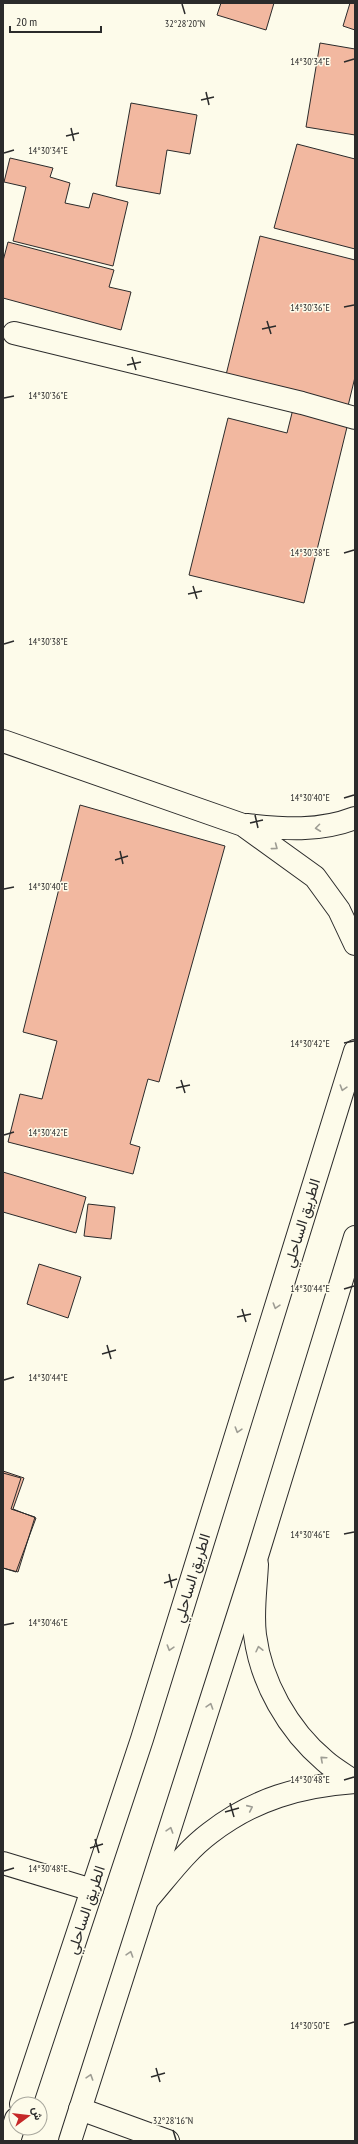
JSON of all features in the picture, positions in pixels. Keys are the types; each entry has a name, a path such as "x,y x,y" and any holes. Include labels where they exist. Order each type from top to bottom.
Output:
{"main road":[{"path":"14,333 302,403 355,418"},
{"path":"3,741 244,824 288,830 308,829 336,825 355,818"},
{"path":"244,824 315,877 339,910 355,944"},
{"name":"الطريق الساحلي","path":"24,2096 144,1731 355,1051"},
{"path":"70,2141 149,1898 257,1556 355,1237"},
{"path":"257,1556 255,1634 264,1670 278,1704 299,1735 325,1761 355,1782"},
{"path":"149,1898 180,1861 209,1833 242,1811 285,1793 316,1785 355,1782"},
{"path":"3,1863 92,1890"},
{"path":"80,2109 168,2141"}],"building":[{"path":"221,3 274,3 266,30 217,15"},
{"path":"350,3 355,3 355,30 343,26"},
{"path":"320,43 355,49 355,135 306,127"},
{"path":"131,103 197,115 190,154 167,150 160,194 116,186"},
{"path":"297,144 355,159 355,249 274,228"},
{"path":"10,158 53,168 50,177 70,183 65,203 89,208 93,193 128,202 113,266 13,241 26,187 4,182"},
{"path":"260,236 355,260 355,377 348,406 226,375"},
{"path":"8,242 114,270 109,287 131,292 121,330 3,298 3,261"},
{"path":"293,409 348,423 304,603 189,575 228,418 287,433"},
{"path":"80,805 225,846 159,1082 148,1079 130,1144 140,1147 133,1174 8,1142 20,1094 42,1099 57,1041 23,1032"},
{"path":"3,1172 86,1197 76,1233 3,1212"},
{"path":"88,1204 115,1207 111,1239 84,1236"},
{"path":"39,1264 81,1277 68,1318 27,1304"},
{"path":"3,1471 24,1478 13,1509 36,1518 16,1572 3,1568"},
{"path":"3,1473 21,1478 11,1509 35,1517 18,1572 3,1568"}]}
